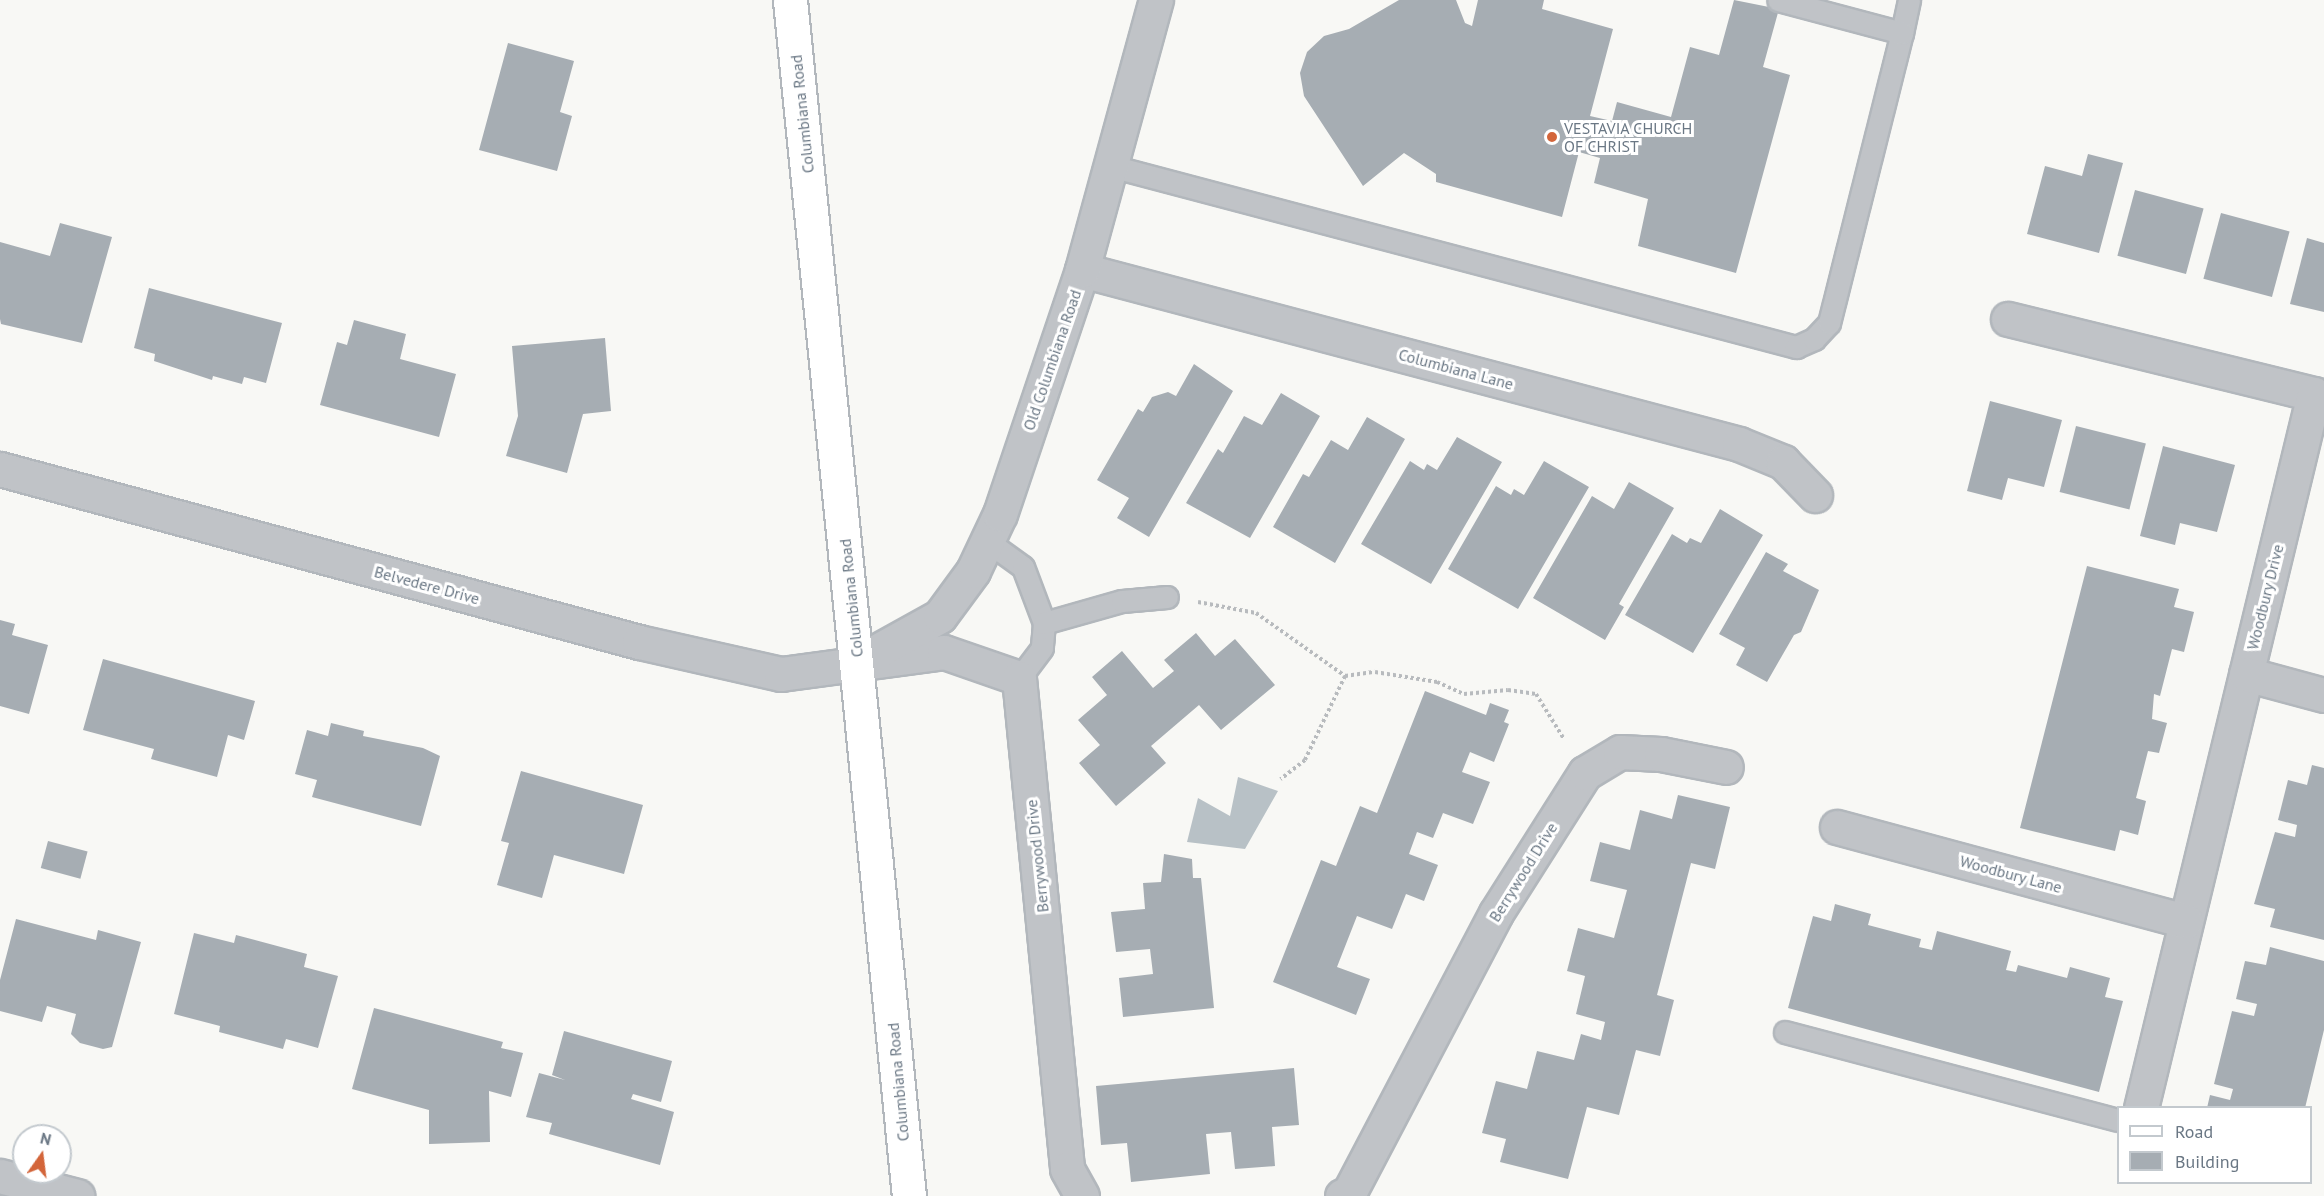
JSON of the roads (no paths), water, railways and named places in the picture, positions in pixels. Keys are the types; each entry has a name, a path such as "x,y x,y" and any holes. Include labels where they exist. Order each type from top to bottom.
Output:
{"main road":[{"name":"Columbiana Road","path":"790,0 858,662 909,1196"}],"street":[{"name":"Old Columbiana Road","path":"858,662 940,615 973,571 1000,514 1082,270 1156,0"},
{"name":"Columbiana Lane","path":"1082,270 1739,444 1783,462 1815,495"},
{"name":"Woodbury Drive","path":"2008,319 2314,394 2140,1106"},
{"name":"Belvedere Drive","path":"0,469 639,642 781,675 858,662"},
{"path":"858,662 944,652 1019,678"},
{"path":"2246,674 2324,695"},
{"name":"Berrywood Drive","path":"1019,678 1067,1169 1082,1196"},
{"name":"Berrywood Drive","path":"1342,1196 1349,1193 1496,913 1585,773 1620,752 1661,754 1726,767"},
{"name":"Woodbury Lane","path":"1837,827 2186,921"},
{"path":"0,1176 77,1196"}],"lane":[{"path":"1778,0 1902,33"},
{"path":"1111,166 1796,347 1814,339 1828,323 1910,0"},
{"path":"987,541 1023,567 1044,623 1042,648 1019,678"},
{"path":"1044,623 1122,601 1167,597"},
{"path":"1785,1032 2117,1120"}],"place":[{"name":"VESTAVIA CHURCH OF CHRIST","path":"1552,137"}]}
